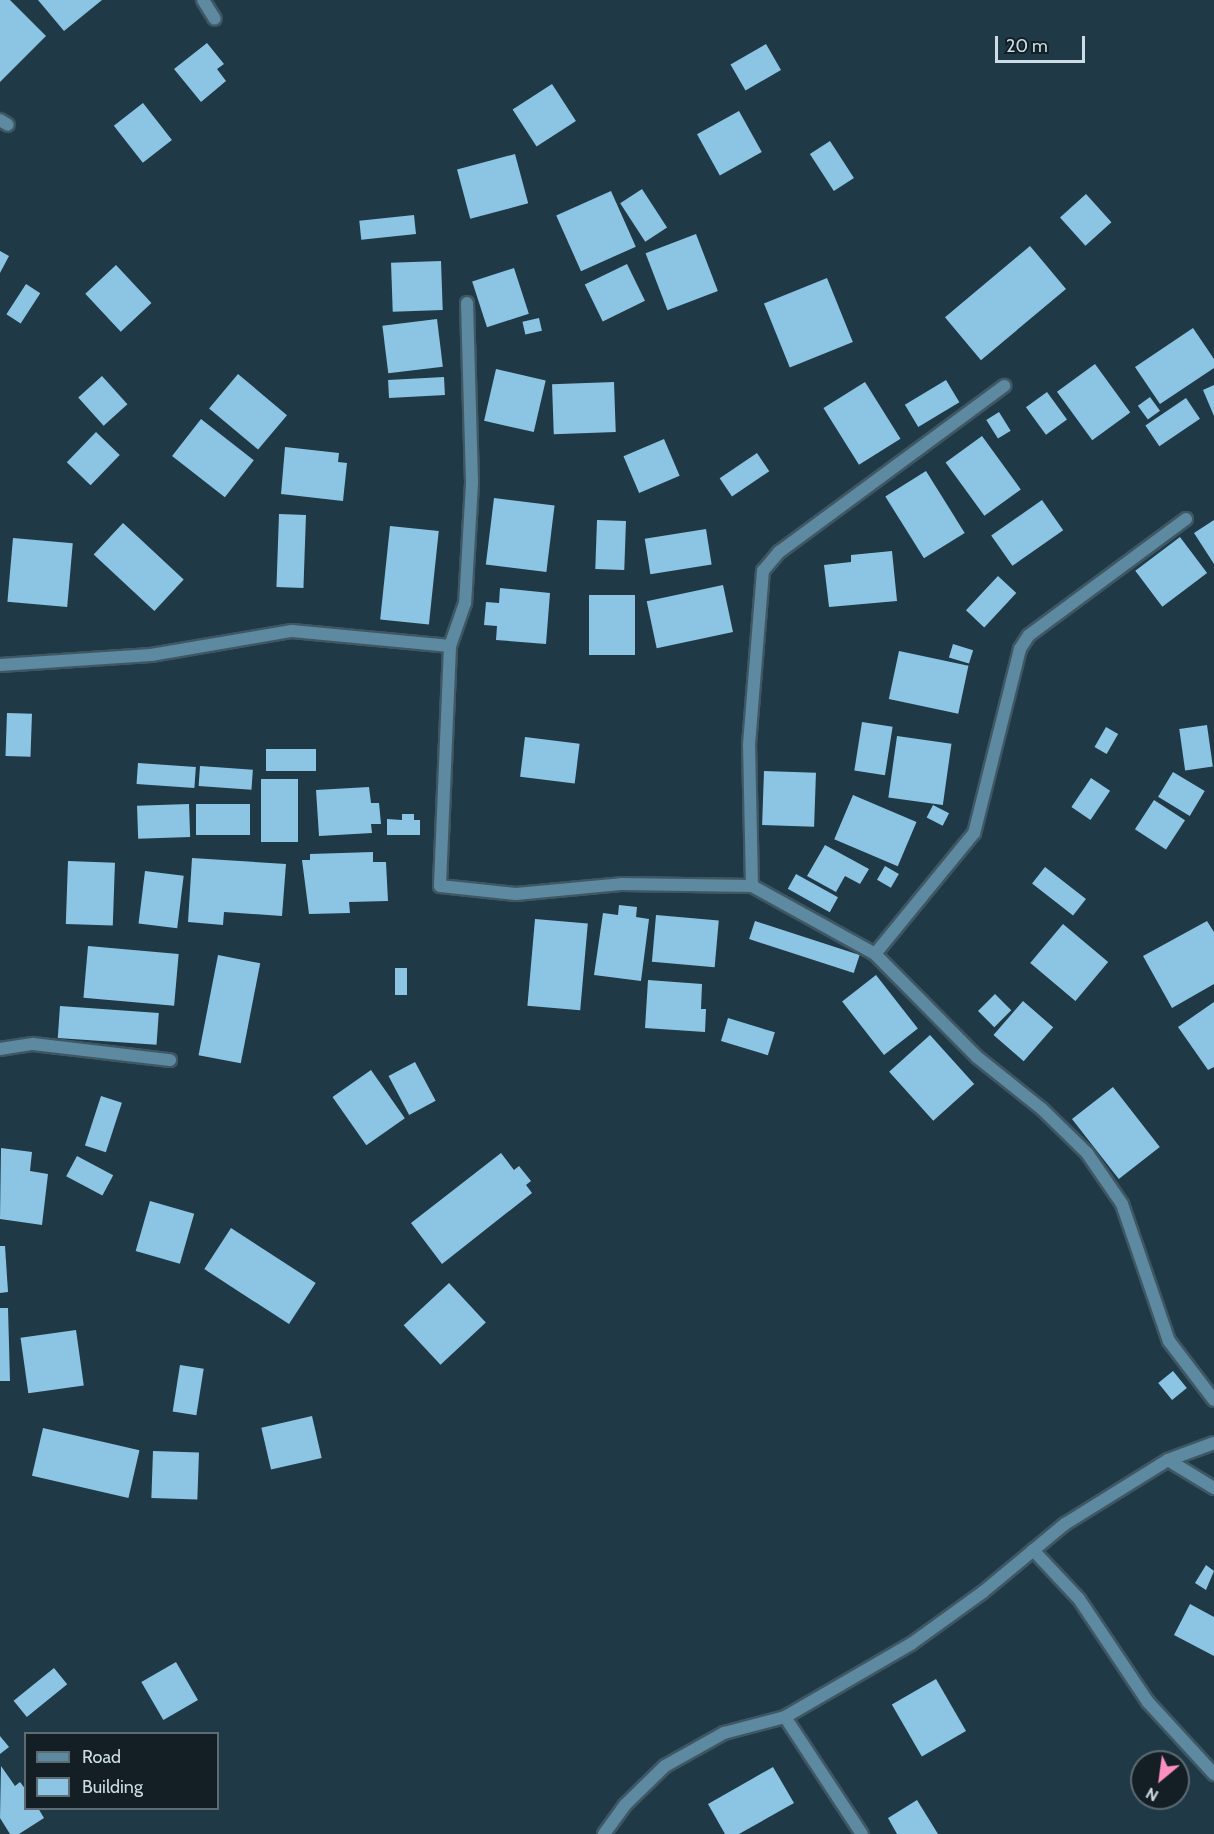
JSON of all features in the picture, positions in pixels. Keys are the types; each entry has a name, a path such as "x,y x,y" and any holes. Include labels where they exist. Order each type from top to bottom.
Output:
{"street":[{"path":"203,0 215,19"},
{"path":"467,303 472,483 465,603 450,646 440,886 516,894 621,884 752,886 875,954 977,1057 1042,1109 1086,1153 1122,1204 1169,1341 1214,1400"},
{"path":"752,886 749,745 763,571 779,552 1004,386"},
{"path":"875,954 974,833 1020,649 1029,635 1185,519"},
{"path":"0,665 151,655 292,631 450,646"},
{"path":"0,1049 33,1044 170,1060"},
{"path":"604,1834 625,1805 665,1766 724,1733 785,1717 911,1644 1065,1524 1168,1460 1214,1443"},
{"path":"1168,1460 1214,1488"},
{"path":"1033,1550 1079,1599 1148,1702 1214,1774"},
{"path":"785,1717 862,1834"}],"building":[{"path":"0,0 10,0 46,36 0,82"},
{"path":"38,0 102,0 64,31"},
{"path":"207,43 224,64 217,69 226,81 201,102 174,69"},
{"path":"766,44 781,70 745,90 730,64"},
{"path":"552,84 576,121 537,146 513,110"},
{"path":"143,103 172,140 143,163 114,126"},
{"path":"739,111 762,152 720,175 697,134"},
{"path":"830,141 854,178 834,191 810,154"},
{"path":"515,154 528,203 470,219 457,170"},
{"path":"642,189 667,228 645,242 620,203"},
{"path":"611,191 636,247 581,271 556,215"},
{"path":"1086,194 1111,222 1085,246 1060,217"},
{"path":"414,215 416,234 361,240 359,221"},
{"path":"696,234 718,291 667,310 646,253"},
{"path":"1030,246 1066,289 981,360 945,317"},
{"path":"0,251 9,256 0,273"},
{"path":"441,261 443,310 393,312 391,263"},
{"path":"627,264 645,301 603,321 585,285"},
{"path":"116,265 151,303 121,332 85,294"},
{"path":"514,268 529,314 487,327 472,282"},
{"path":"827,278 853,342 790,367 764,303"},
{"path":"26,284 40,293 21,323 6,314"},
{"path":"539,318 542,331 525,334 522,322"},
{"path":"437,319 443,367 388,373 382,326"},
{"path":"1193,328 1214,359 1214,368 1160,404 1135,367"},
{"path":"1095,364 1130,413 1092,440 1057,392"},
{"path":"496,369 546,380 534,432 484,421"},
{"path":"238,374 287,415 258,450 209,408"},
{"path":"102,376 127,404 104,426 78,397"},
{"path":"444,377 445,395 389,398 388,380"},
{"path":"946,380 959,402 918,427 905,405"},
{"path":"614,382 616,432 554,434 552,384"},
{"path":"865,382 901,439 859,465 823,408"},
{"path":"1214,385 1214,416 1203,390"},
{"path":"1047,392 1067,420 1046,435 1026,407"},
{"path":"1150,397 1160,411 1148,420 1138,406"},
{"path":"1186,398 1200,419 1159,446 1145,425"},
{"path":"999,412 1011,431 998,439 986,420"},
{"path":"201,419 254,460 225,497 172,456"},
{"path":"96,432 120,455 91,485 67,462"},
{"path":"982,436 1021,489 984,516 946,462"},
{"path":"664,439 680,476 639,493 623,456"},
{"path":"285,447 339,453 338,462 347,463 343,501 281,494"},
{"path":"757,453 769,471 732,496 720,478"},
{"path":"926,471 965,533 924,558 885,496"},
{"path":"494,498 555,505 546,572 486,565"},
{"path":"1042,500 1063,530 1012,566 991,536"},
{"path":"279,514 306,515 303,588 276,587"},
{"path":"597,520 626,521 624,570 595,569"},
{"path":"1214,520 1214,564 1194,533"},
{"path":"123,523 184,580 154,611 94,554"},
{"path":"390,526 439,531 429,625 380,619"},
{"path":"706,529 712,565 650,574 645,539"},
{"path":"1180,537 1207,573 1162,607 1135,571"},
{"path":"13,538 73,543 67,607 7,602"},
{"path":"892,551 897,601 829,607 824,565 851,562 851,555"},
{"path":"998,576 1016,593 984,627 966,610"},
{"path":"723,585 733,632 657,648 647,601"},
{"path":"500,588 550,593 546,644 496,640 497,626 484,625 486,602 499,603"},
{"path":"589,595 635,595 635,655 589,655"},
{"path":"953,644 973,650 969,664 949,657"},
{"path":"899,651 968,666 958,714 889,699"},
{"path":"7,713 32,714 30,757 5,756"},
{"path":"862,722 893,727 885,775 854,770"},
{"path":"1207,725 1213,767 1185,770 1179,729"},
{"path":"1106,727 1118,734 1107,754 1094,747"},
{"path":"897,736 951,744 943,805 888,797"},
{"path":"525,737 580,744 575,783 520,777"},
{"path":"266,749 316,749 316,771 266,771"},
{"path":"138,763 196,767 194,788 137,784"},
{"path":"200,766 253,770 251,790 199,786"},
{"path":"764,771 816,773 814,827 762,825"},
{"path":"1173,772 1205,791 1190,816 1158,797"},
{"path":"1091,778 1110,791 1090,820 1071,807"},
{"path":"261,779 298,779 298,842 261,842"},
{"path":"369,787 371,803 379,803 381,824 371,824 372,833 319,836 316,790"},
{"path":"853,795 917,822 898,866 834,839"},
{"path":"1154,800 1185,820 1166,850 1135,829"},
{"path":"189,804 190,837 138,839 137,806"},
{"path":"196,804 250,804 250,835 196,835"},
{"path":"933,805 949,813 943,826 927,817"},
{"path":"402,814 414,814 414,820 420,820 420,835 387,835 387,819 402,820"},
{"path":"825,845 869,869 860,884 845,876 836,892 807,876"},
{"path":"373,852 373,862 386,862 388,901 349,902 350,913 309,914 302,860 310,860 310,854"},
{"path":"192,858 286,864 282,916 224,912 223,925 188,922"},
{"path":"68,861 115,863 113,926 66,924"},
{"path":"885,866 899,874 891,888 877,880"},
{"path":"1045,867 1086,899 1073,916 1032,884"},
{"path":"145,871 184,876 177,928 139,924"},
{"path":"796,874 838,897 830,912 788,889"},
{"path":"619,905 637,907 636,917 649,919 641,981 594,975 603,913 618,915"},
{"path":"656,915 719,920 715,967 652,962"},
{"path":"535,919 588,924 580,1010 527,1006"},
{"path":"755,921 860,955 854,973 749,939"},
{"path":"1207,921 1214,932 1214,984 1172,1008 1143,956"},
{"path":"1063,924 1108,962 1075,1001 1030,963"},
{"path":"88,946 179,954 174,1006 83,998"},
{"path":"218,955 260,963 241,1063 199,1055"},
{"path":"395,968 407,968 407,995 395,995"},
{"path":"876,975 918,1029 884,1055 842,1001"},
{"path":"648,980 702,984 701,1009 706,1009 705,1032 645,1028"},
{"path":"995,994 1011,1010 994,1027 978,1011"},
{"path":"1023,1001 1053,1027 1024,1061 993,1035"},
{"path":"1214,1002 1214,1067 1208,1070 1178,1027"},
{"path":"60,1006 159,1013 157,1045 58,1038"},
{"path":"728,1018 775,1032 768,1055 721,1041"},
{"path":"930,1035 974,1084 933,1121 889,1072"},
{"path":"415,1062 436,1101 409,1115 389,1076"},
{"path":"371,1070 405,1118 366,1145 332,1097"},
{"path":"1113,1087 1160,1147 1119,1179 1072,1119"},
{"path":"101,1096 122,1103 106,1152 85,1145"},
{"path":"1,1148 32,1152 30,1171 48,1174 42,1225 0,1219"},
{"path":"501,1153 514,1170 519,1166 531,1181 526,1185 532,1193 442,1264 411,1223"},
{"path":"77,1156 113,1175 102,1196 66,1176"},
{"path":"150,1201 194,1214 180,1264 136,1251"},
{"path":"231,1228 316,1283 289,1324 204,1269"},
{"path":"0,1246 5,1246 8,1292 0,1293"},
{"path":"449,1283 486,1322 440,1365 404,1325"},
{"path":"0,1308 8,1308 10,1381 0,1381"},
{"path":"76,1330 84,1385 28,1393 21,1338"},
{"path":"180,1365 204,1369 196,1415 173,1411"},
{"path":"1173,1371 1187,1388 1172,1400 1158,1383"},
{"path":"312,1416 322,1458 271,1470 261,1428"},
{"path":"43,1428 139,1450 128,1498 32,1476"},
{"path":"153,1451 199,1453 197,1500 151,1498"},
{"path":"1206,1565 1214,1571 1206,1590 1195,1583"},
{"path":"1190,1604 1214,1617 1214,1656 1174,1635"},
{"path":"176,1662 198,1700 163,1720 141,1682"},
{"path":"54,1668 67,1684 27,1717 14,1701"},
{"path":"936,1679 966,1731 922,1756 892,1704"},
{"path":"0,1736 9,1747 0,1754"},
{"path":"1,1766 15,1786 20,1782 24,1787 24,1810 39,1810 44,1818 19,1834 10,1834 0,1818"},
{"path":"773,1767 794,1803 739,1834 725,1834 708,1804"},
{"path":"917,1800 938,1834 897,1834 888,1818"}]}
